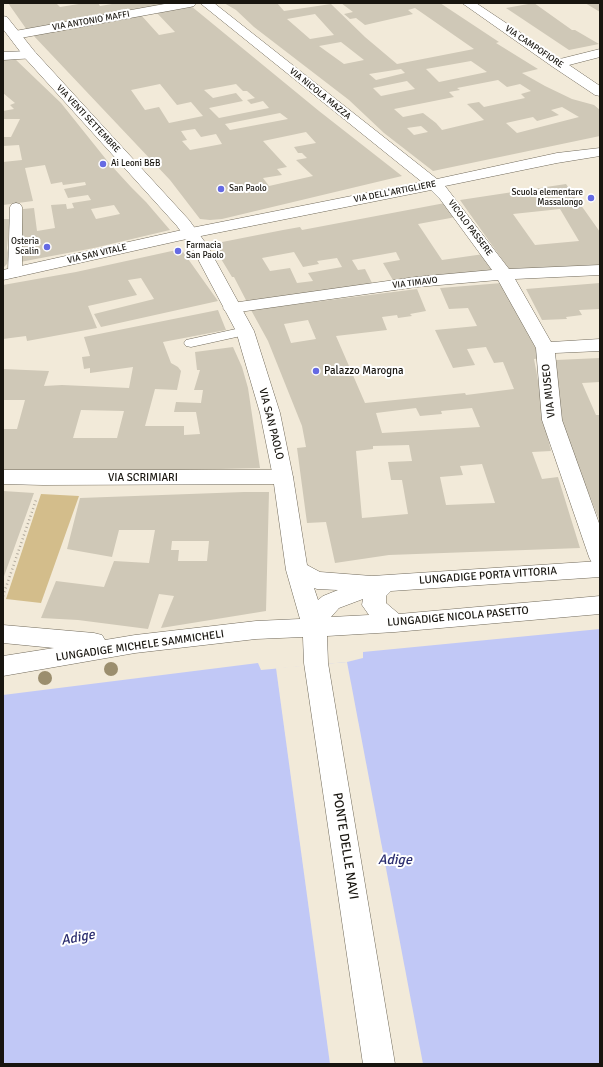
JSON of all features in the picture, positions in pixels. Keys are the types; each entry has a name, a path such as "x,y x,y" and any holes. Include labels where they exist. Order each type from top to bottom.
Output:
{"street":[{"name":"VIA ANTONIO MAFFI","path":"15,35 190,3"},
{"name":"VIA NICOLA MAZZA","path":"206,3 434,184"},
{"name":"VIA CAMPOFIORE","path":"473,4 600,92"},
{"name":"VIA VENTI SETTEMBRE","path":"3,20 30,56 191,233"},
{"path":"558,64 600,54"},
{"path":"3,56 30,56"},
{"name":"VIA DELL'ARTIGLIERE","path":"191,233 556,158 600,152"},
{"name":"VICOLO PASSERE","path":"434,184 446,196 504,274"},
{"name":"VIA SAN VITALE","path":"9,274 191,233"},
{"name":"VIA SAN PAOLO","path":"191,233 245,331 270,413 283,477 297,570 315,628"},
{"name":"VIA TIMAVO","path":"232,308 416,282 504,274 600,270"},
{"name":"VIA MUSEO","path":"504,274 545,348 552,420 600,557"},
{"path":"545,348 600,345"},
{"name":"VIA SCRIMIARI","path":"3,477 283,477"},
{"name":"LUNGADIGE PORTA VITTORIA","path":"297,570 317,580 380,583 600,569"},
{"path":"380,583 375,593 374,605 383,615 395,623"},
{"name":"LUNGADIGE PORTA VITTORIA","path":"307,602 332,592 380,583"},
{"name":"LUNGADIGE PORTA VITTORIA","path":"315,628 322,611 331,602 380,583"},
{"path":"276,628 307,602"},
{"name":"LUNGADIGE NICOLA PASETTO","path":"315,628 395,623 600,605"},
{"name":"LUNGADIGE MICHELE SAMMICHELI","path":"3,666 135,644 276,628 315,628"},
{"name":"PONTE DELLE NAVI","path":"315,628 316,663 379,1064"},
{"path":"3,634 135,644"}],"lane":[{"path":"9,274 16,207"},
{"path":"191,343 245,331"}],"path":[{"path":"3,596 43,478"}],"shaded area":[{"path":"41,494 79,496 41,603 6,599"}],"water":[{"name":"Adige","path":"600,629 600,1064 3,1064 3,695 258,663 261,670 347,662 363,658 363,652"}],"pier":[{"path":"347,662 423,1064 330,1064 276,668"}],"building":[{"path":"8,3 56,3 60,7 85,3 98,3 100,6 118,3 169,4 110,13 111,15 27,30"},
{"path":"224,3 277,3 284,11 331,4 365,37 397,64 474,49 415,8 408,10 413,14 365,25 356,18 350,19 344,14 353,12 341,3 440,3 499,42 496,43 538,69 522,73 572,99 594,105 600,110 600,136 433,171 384,133 349,100 254,27 236,10","holes":["315,14 334,35 310,39 287,19","341,42 364,60 344,64 319,46","471,61 487,72 439,82 426,69","401,69 405,73 376,80 369,74","498,80 507,87 520,84 531,91 521,94 525,98 484,107 479,102 467,104 484,120 442,130 436,123 423,113 403,117 394,109 454,97 449,92 460,90 457,88","407,81 415,89 381,96 373,88","562,107 579,117 517,133 506,123 533,117 537,121 559,115 551,110","421,126 428,132 414,135 407,128"]},
{"path":"534,3 572,30 575,30 599,44 569,50 506,8"},
{"path":"585,3 600,3 600,12"},
{"path":"191,6 319,111 402,176 222,219 200,219 170,180 32,34 141,15 159,35 175,32 156,12","holes":["160,84 177,105 191,102 203,116 169,123 159,107 145,110 131,90","236,84 243,91 247,91 255,98 247,100 251,104 263,101 269,108 219,118 209,108 243,101 236,93 213,98 204,90","280,113 288,119 230,130 225,124","195,129 201,137 216,134 222,144 190,150 182,141 187,140 181,131","306,132 316,143 294,147 298,153 302,153 307,158 296,160 313,176 269,186 263,178 282,175 277,169 287,167 263,141"]},
{"path":"3,58 15,59 61,103 109,163 170,230 94,248 20,262 23,209 34,208 37,231 55,228 51,205 66,204 67,209 74,208 72,203 91,200 88,195 68,198 64,189 86,185 85,182 63,185 62,182 51,184 45,165 25,168 33,201 3,205 3,162 22,160 19,145 3,146 3,137 11,137 20,119 3,119 3,111 14,109 10,105 15,103 3,93","holes":["114,205 120,214 96,219 91,209"]},
{"path":"566,184 600,232 600,265 511,272 460,200","holes":["560,209 579,241 535,245 513,214"]},
{"path":"445,203 456,217 418,224 442,260 484,254 496,273 394,282 383,263 400,260 396,252 352,260 358,270 365,269 373,285 248,304 234,277 232,277 212,244 300,227 302,230","holes":["294,252 303,267 319,264 317,261 337,258 342,267 308,273 313,281 297,283 290,268 270,271 262,258"]},
{"path":"3,219 11,219 7,248 9,257 7,264 3,268"},
{"path":"181,249 218,301 101,327 94,314 154,299 141,278 128,280 137,295 88,306 97,328 27,341 26,336 3,339 3,285 76,272"},
{"path":"502,283 541,358 534,359 543,407 543,419 551,451 532,452 542,479 558,477 580,548 389,555 335,563 326,522 307,523 297,448 306,447 302,426 268,341 251,310 417,289 426,311 410,314 412,316 398,318 397,315 382,317 387,330 336,336 365,403 465,393 466,395 514,389 503,362 494,363 486,347 467,349 475,365 453,368 435,330 477,326 468,308 449,309 440,288","holes":["308,320 316,339 291,343 284,324","416,408 420,416 442,414 441,411 472,408 480,427 382,433 376,413","409,445 412,461 388,462 391,480 402,480 408,514 362,518 356,451 373,449 373,446","482,464 495,503 446,505 440,477 463,475 460,466"]},
{"path":"600,283 600,309 579,310 582,315 566,317 567,319 542,320 526,289"},
{"path":"218,310 226,330 163,342 171,363 178,367 181,371 177,390 155,389 145,426 184,426 184,435 200,434 196,412 174,412 176,402 201,403 203,390 194,390 200,370 197,370 195,352 233,347 242,367 248,388 260,468 181,470 3,470 3,429 17,429 25,400 3,400 3,369 49,371 44,386 62,385 129,388 133,367 90,373 90,368 84,369 82,357 90,356 84,337","holes":["81,410 124,411 117,438 73,438"]},
{"path":"600,358 600,382 582,383 596,415 600,415 600,522 560,421 556,360"},
{"path":"3,491 34,493 3,579"},
{"path":"269,492 266,611 161,628 174,596 159,594 148,629 78,620 41,618 56,581 104,587 114,561 149,563 155,530 119,530 112,557 67,549 80,498","holes":["172,541 209,541 207,561 178,561 179,550 171,550"]}],"place":[{"name":"Ai Leoni B&B","path":"103,164"},
{"name":"San Paolo","path":"221,189"},
{"name":"Scuola elementare Massalongo","path":"591,198"},
{"name":"Osteria Scalin","path":"47,247"},
{"name":"Farmacia San Paolo","path":"178,251"},
{"name":"Palazzo Marogna","path":"316,371"}]}
